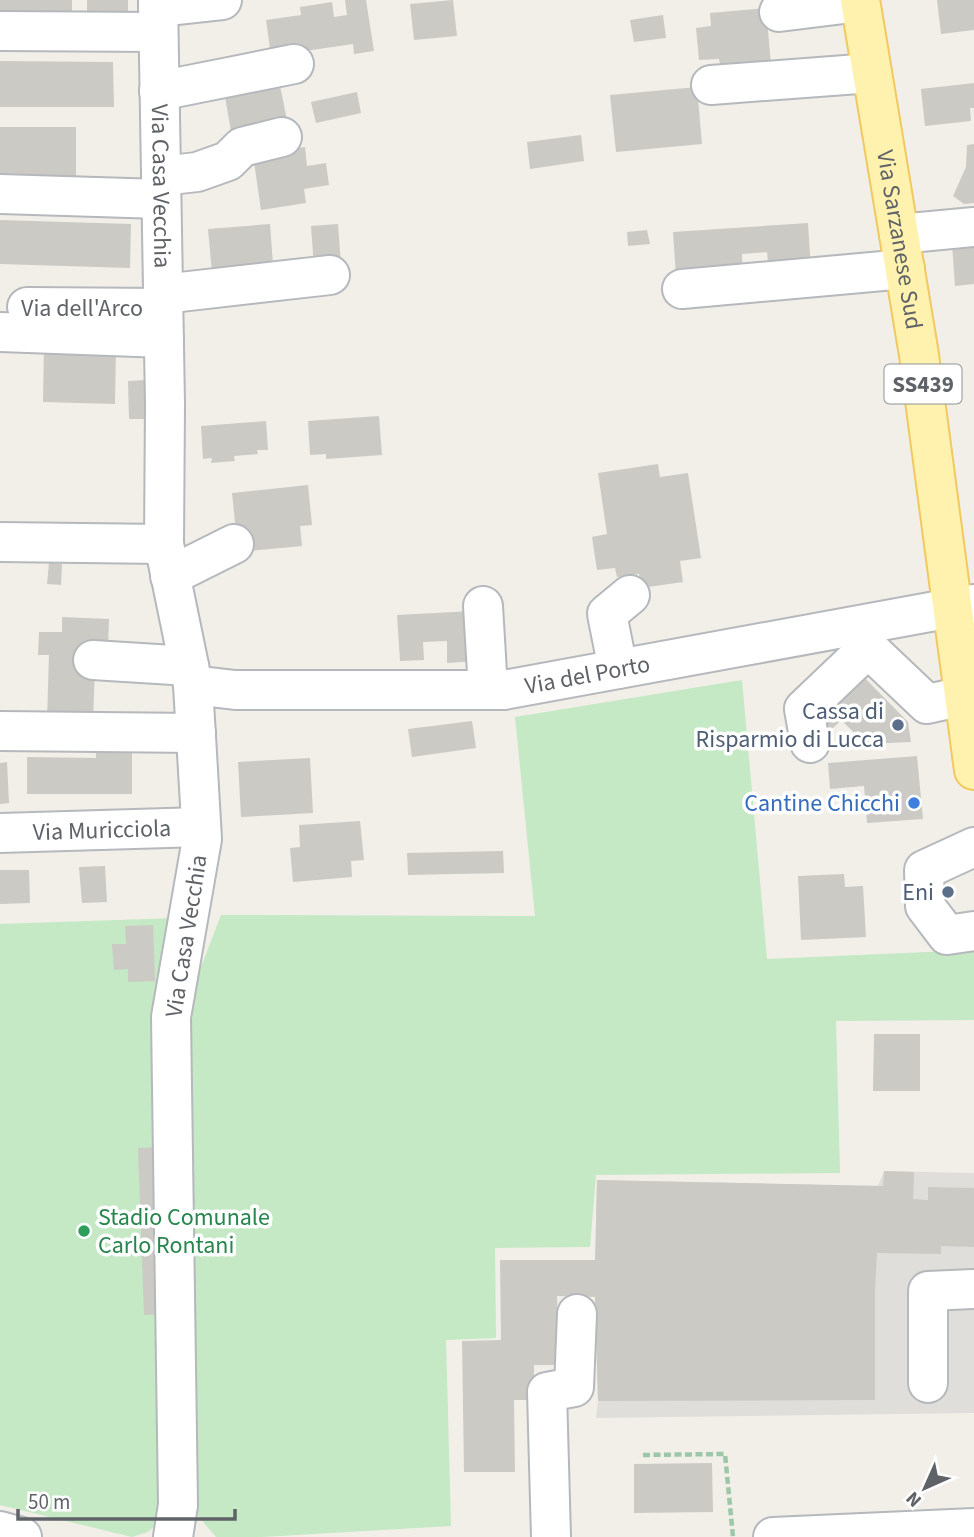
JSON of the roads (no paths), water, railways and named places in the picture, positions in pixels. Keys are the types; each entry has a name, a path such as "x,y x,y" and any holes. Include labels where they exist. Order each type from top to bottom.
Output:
{"main road":[{"name":"Via Sarzanese Sud","path":"860,1 963,606 964,696 973,753"}],"street":[{"path":"0,31 158,13 222,0"},
{"path":"779,12 860,1"},
{"name":"Via Casa Vecchia","path":"158,13 167,560 191,675 201,839 171,1017 178,1505 173,1537"},
{"path":"159,91 294,64"},
{"path":"710,85 873,74"},
{"path":"0,194 161,187 228,160 242,146 282,137"},
{"path":"681,289 902,251 974,226"},
{"path":"0,332 163,313 330,275"},
{"name":"Via dell'Arco","path":"0,307 163,313"},
{"path":"0,542 167,560 234,544"},
{"path":"618,669 607,614 630,595"},
{"path":"483,606 488,690"},
{"name":"Via del Porto","path":"93,660 191,675 235,690 504,690 618,669 857,637 963,606"},
{"path":"810,743 804,709 857,637 927,704 964,696"},
{"path":"0,732 195,733"},
{"path":"4,845 201,839"},
{"path":"974,847 924,870 925,906 947,934 974,931"},
{"path":"928,1383 928,1291 974,1289"},
{"path":"551,1537 547,1392 574,1387 577,1314"},
{"path":"0,1531 22,1537"},
{"path":"773,1537 963,1531"}],"place":[{"name":"Cassa di Risparmio di Lucca","path":"898,725"},
{"name":"Cantine Chicchi","path":"914,803"},
{"name":"Eni","path":"948,892"},
{"name":"Stadio Comunale Carlo Rontani","path":"84,1231"}]}
